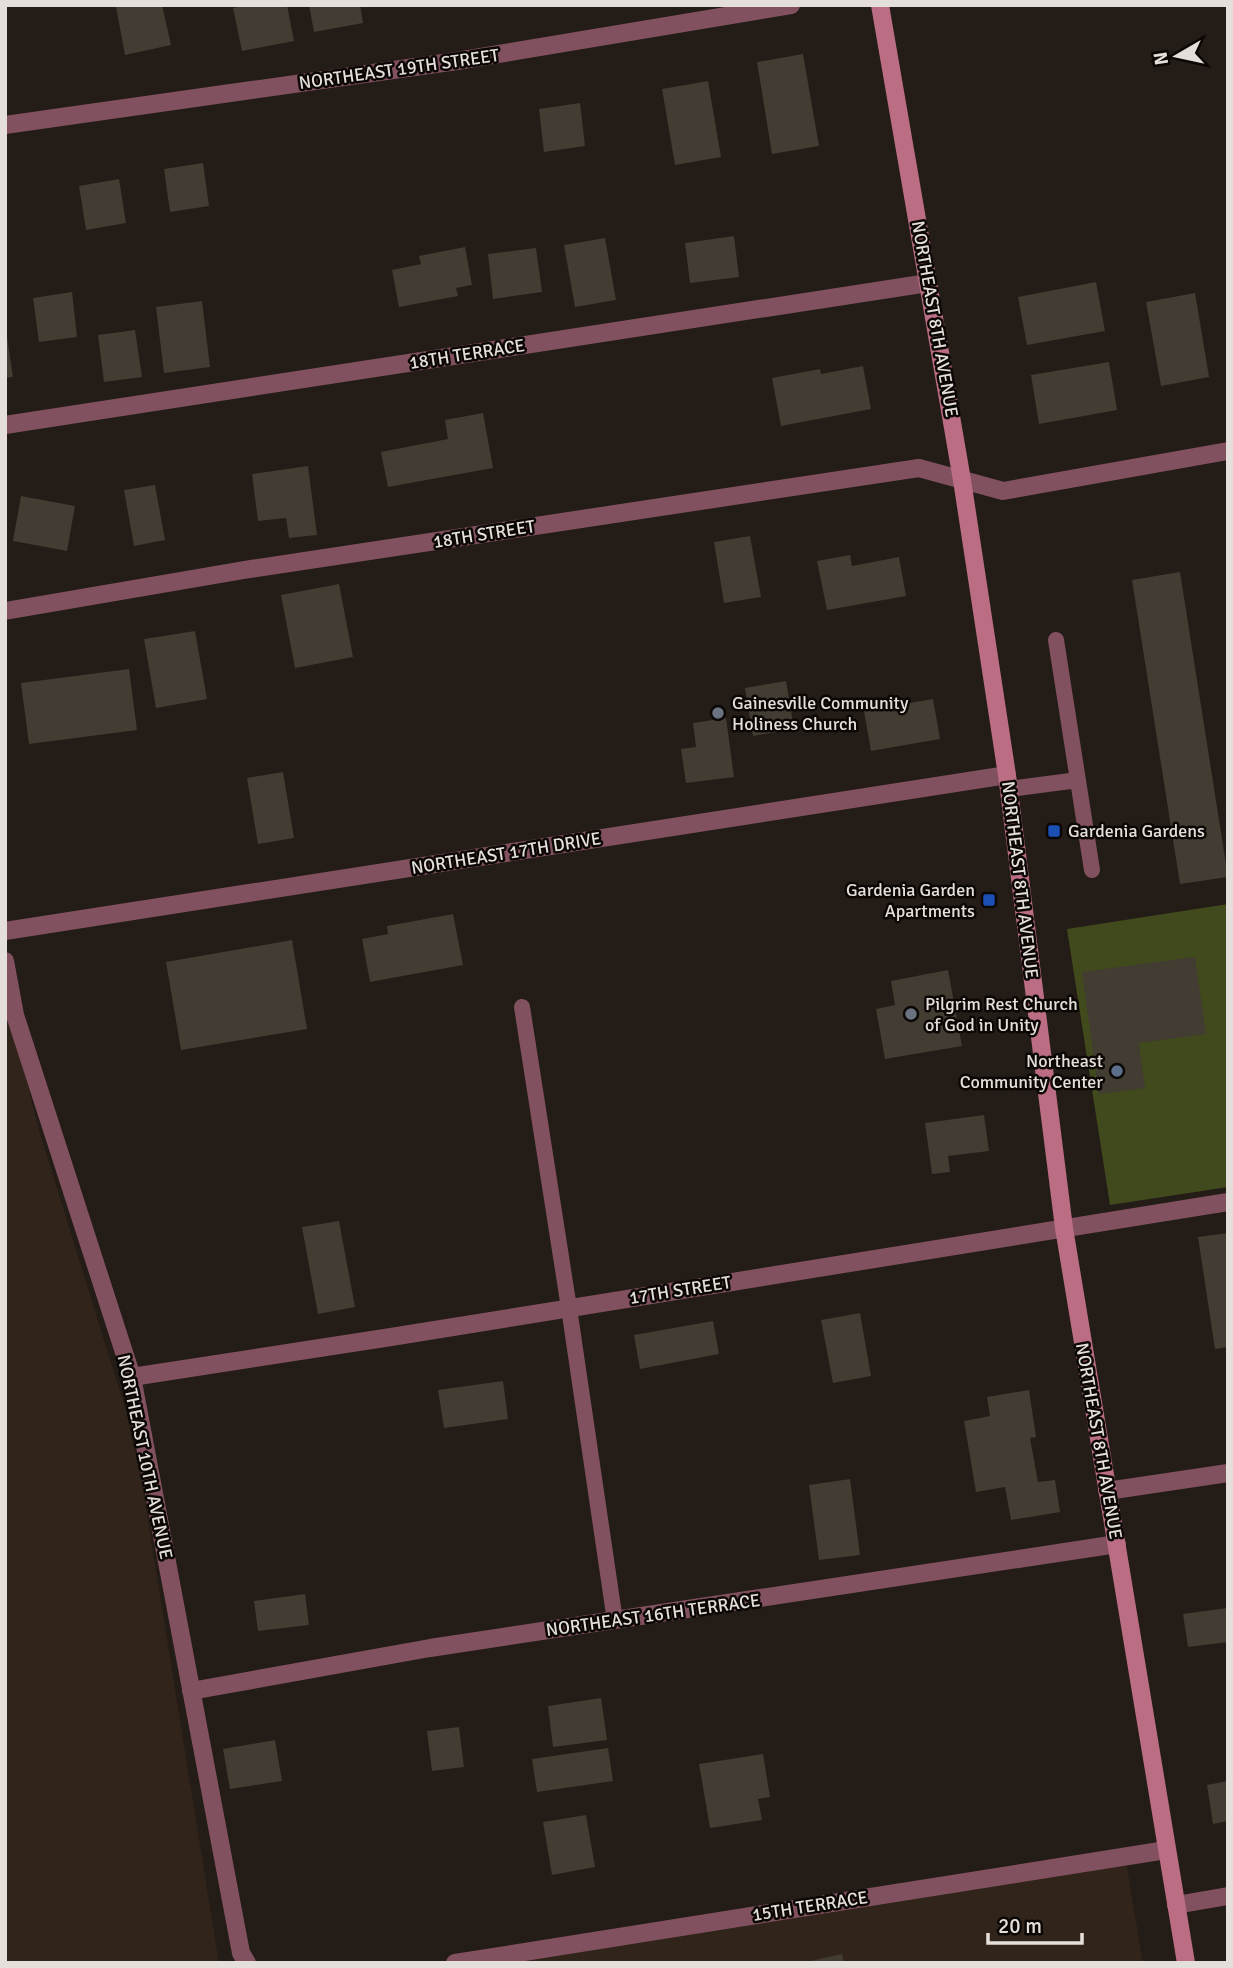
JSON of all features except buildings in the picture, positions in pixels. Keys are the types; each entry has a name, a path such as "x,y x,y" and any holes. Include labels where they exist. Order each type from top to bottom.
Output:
{"street":[{"name":"NORTHEAST 19TH STREET","path":"5,125 457,61 791,5"},
{"name":"NORTHEAST 8TH AVENUE","path":"880,5 962,480 1008,782 1064,1228 1186,1963"},
{"name":"18TH TERRACE","path":"5,425 928,283"},
{"name":"18TH STREET","path":"5,611 244,570 919,468 1003,491 1228,451"},
{"name":"NORTHEAST 17TH DRIVE","path":"5,931 1008,782"},
{"name":"NORTHEAST 10TH AVENUE","path":"5,961 15,1015 132,1377 241,1953 247,1963"},
{"name":"17TH STREET","path":"132,1377 1228,1202"},
{"path":"1107,1491 1228,1473"},
{"name":"NORTHEAST 16TH TERRACE","path":"191,1691 430,1648 1117,1544"},
{"name":"15TH TERRACE","path":"454,1963 1166,1850"},
{"path":"1176,1905 1228,1896"}],"lane":[{"path":"1056,640 1092,870"},
{"path":"1008,782 1078,780"},
{"path":"522,1007 615,1620"}],"shaded area":[{"path":"5,989 39,1130 126,1411 142,1483 219,1963 5,1963"},
{"path":"1126,1861 1143,1963 483,1963"}],"green space":[{"path":"1228,904 1228,1187 1110,1205 1067,929"}],"place":[{"name":"Gainesville Community Holiness Church","path":"718,713"},
{"name":"Gardenia Gardens","path":"1054,831"},
{"name":"Gardenia Garden Apartments","path":"989,900"},
{"name":"Pilgrim Rest Church of God in Unity","path":"911,1014"},
{"name":"Northeast Community Center","path":"1117,1071"}]}
